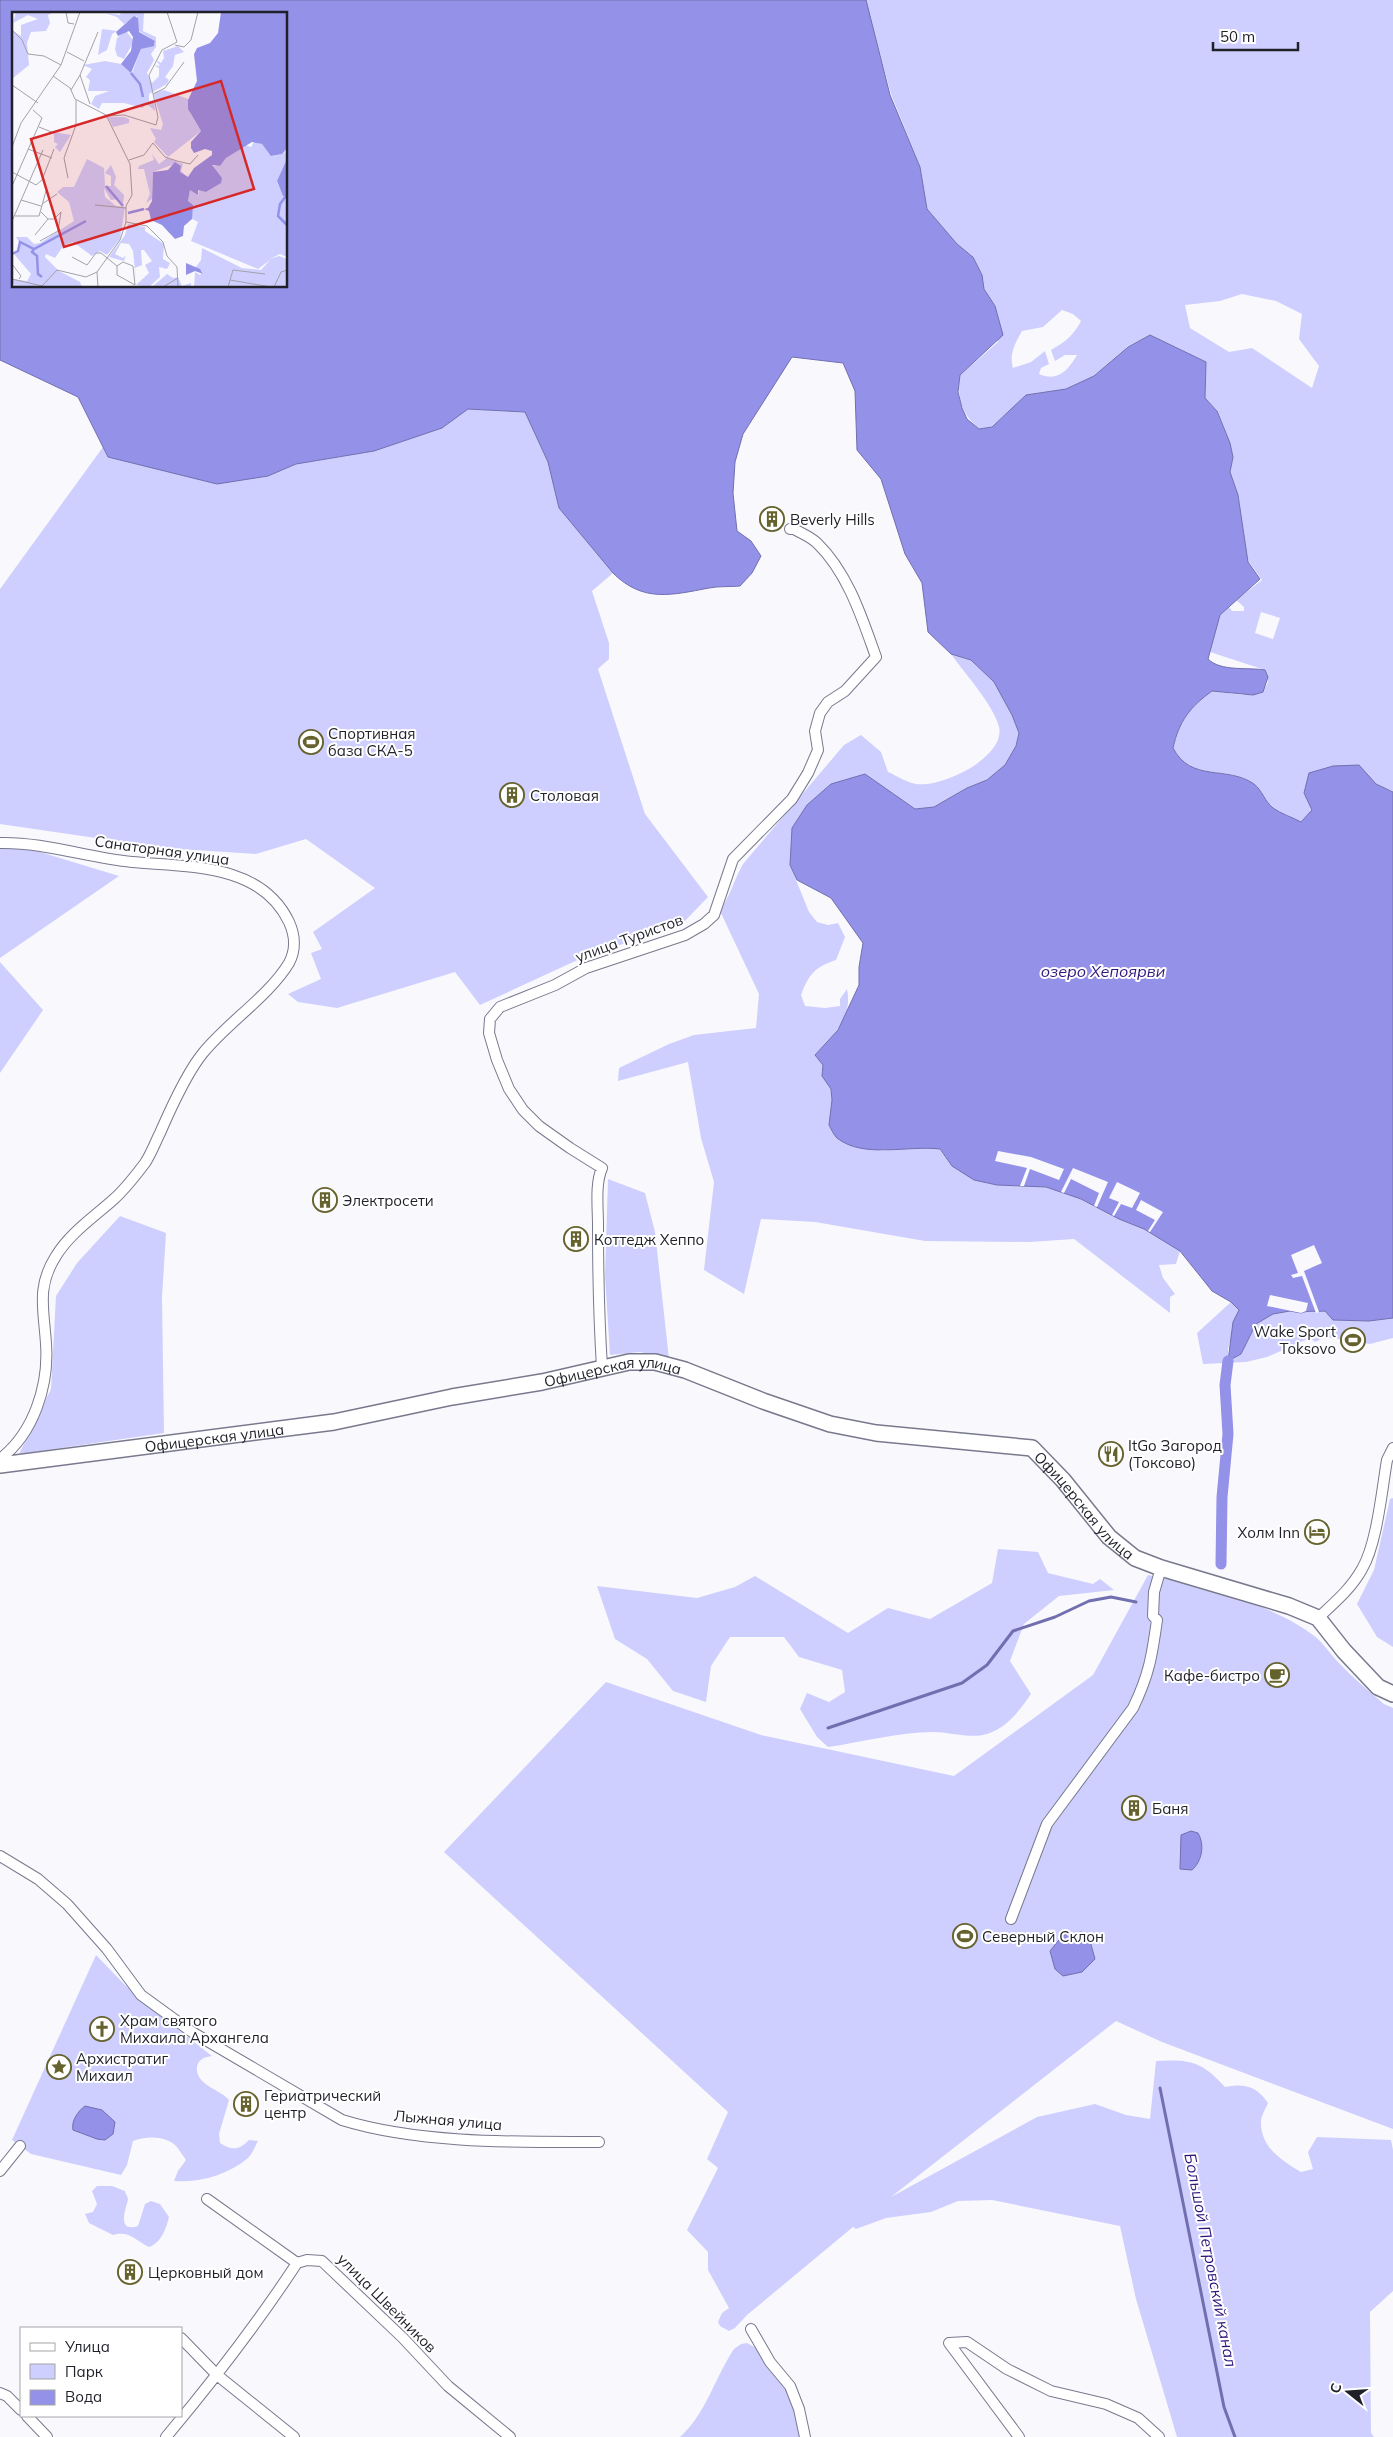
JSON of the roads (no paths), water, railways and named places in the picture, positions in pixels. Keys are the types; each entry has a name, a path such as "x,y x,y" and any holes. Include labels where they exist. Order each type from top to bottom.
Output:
{"street":[{"name":"улица Туристов","path":"602,1367 599,1320 598,1221 599,1174 602,1168 562,1143 522,1110 509,1090 489,1033 490,1019 500,1008 555,985 586,968 685,935 704,924 714,915 733,859 792,799 818,750 815,731 820,713 828,702 845,691 876,656 862,616 840,573 817,543 794,529 790,529"},
{"name":"Санаторная улица","path":"0,843 18,842 120,861 205,868 237,875 263,889 281,906 291,926 295,948 288,963 273,981 202,1054 146,1161 116,1196 67,1240 52,1263 42,1291 46,1374 39,1401 27,1426 12,1450 0,1459"},
{"name":"Офицерская улица","path":"0,1465 334,1422 452,1397 542,1382 602,1367 629,1362 655,1362 685,1370 772,1405 830,1424 876,1433 1032,1448 1063,1480 1109,1537 1135,1558 1166,1570 1289,1606 1318,1618"},
{"path":"1393,1448 1387,1460 1373,1537 1363,1568 1346,1592 1318,1618 1344,1651 1378,1687 1393,1694"},
{"path":"1010,1919 1047,1824 1133,1708 1144,1686 1151,1665 1157,1620 1153,1616 1154,1592 1166,1570"},
{"name":"Лыжная улица","path":"0,1856 38,1879 67,1904 107,1949 141,1995 192,2032 342,2120 362,2126 417,2135 534,2142 599,2142"},
{"path":"0,2171 20,2146"},
{"path":"166,2437 217,2375 267,2309 297,2263 207,2199"},
{"name":"улица Швейников","path":"297,2263 307,2260 322,2261 402,2337 448,2386 510,2437"},
{"path":"751,2329 770,2362 790,2386 799,2409 805,2437"},
{"path":"182,2339 217,2375 294,2437"},
{"path":"1018,2437 949,2343 967,2342 1007,2369 1052,2391 1106,2404 1138,2418 1159,2437"},
{"path":"0,2393 7,2396 20,2409"},
{"path":"28,2417 47,2437"}],"water":[{"name":"озеро Хепоярви","path":"0,0 866,0 890,95 920,167 927,209 957,244 973,257 982,275 984,289 995,306 1003,335 960,375 958,392 967,419 979,429 992,427 1026,395 1066,389 1094,376 1128,347 1150,335 1206,362 1205,398 1217,411 1230,443 1233,457 1230,472 1238,495 1248,562 1260,579 1220,615 1208,659 1220,666 1265,670 1268,677 1263,692 1253,695 1212,691 1186,715 1175,738 1173,748 1189,766 1199,770 1244,778 1259,789 1273,808 1301,822 1312,810 1304,793 1309,773 1333,766 1359,765 1376,784 1393,792 1393,1318 1369,1321 1333,1320 1325,1311 1301,1313 1290,1311 1273,1314 1256,1324 1241,1354 1228,1361 1233,1322 1239,1310 1231,1302 1212,1291 1180,1251 1144,1229 1119,1219 1081,1199 1046,1187 997,1185 974,1180 952,1166 940,1149 873,1150 860,1148 837,1138 833,1132 829,1125 832,1100 831,1089 822,1076 823,1065 815,1055 838,1030 859,985 859,967 863,943 831,898 797,880 790,865 792,828 807,805 831,784 865,774 915,809 934,807 967,788 987,780 1005,765 1016,746 1019,733 1012,715 994,682 971,660 951,654 928,632 922,583 905,554 881,479 857,450 855,391 843,363 792,357 743,434 735,462 733,493 737,531 751,541 761,556 752,573 740,586 717,587 670,594 647,593 624,583 613,573 559,508 548,462 525,412 468,409 442,428 374,451 296,464 268,476 217,484 108,457 78,397 0,360"},
{"path":"1191,1831 1198,1833 1200,1838 1202,1848 1200,1858 1192,1870 1180,1869 1181,1835"},
{"path":"1082,1932 1090,1941 1095,1959 1082,1972 1063,1976 1055,1969 1050,1951 1063,1935"},
{"path":"85,2106 102,2110 115,2122 113,2134 105,2140 73,2130 76,2116"}],"waterway":[{"name":"Большой Петровский канал","path":"1221,1564 1222,1497 1228,1434 1225,1385 1228,1361"},
{"path":"828,1728 962,1683 987,1665 1013,1631 1055,1617 1089,1601 1111,1597 1136,1602"},
{"name":"Большой Петровский канал","path":"1160,2088 1224,2407 1235,2437"}],"place":[{"name":"Beverly Hills","path":"772,519"},
{"name":"Спортивная база СКА-5","path":"311,742"},
{"name":"Столовая","path":"512,795"},
{"name":"Электросети","path":"325,1200"},
{"name":"Коттедж Хеппо","path":"576,1239"},
{"name":"Wake Sport Toksovo","path":"1353,1340"},
{"name":"ItGo Загород (Токсово)","path":"1111,1454"},
{"name":"Холм Inn","path":"1317,1532"},
{"name":"Кафе-бистро","path":"1277,1675"},
{"name":"Баня","path":"1134,1808"},
{"name":"Северный Склон","path":"965,1936"},
{"name":"Храм святого Михаила Архангела","path":"102,2029"},
{"name":"Архистратиг Михаил","path":"59,2067"},
{"name":"Гериатрический центр","path":"246,2104"},
{"name":"Церковный дом","path":"130,2272"}]}
